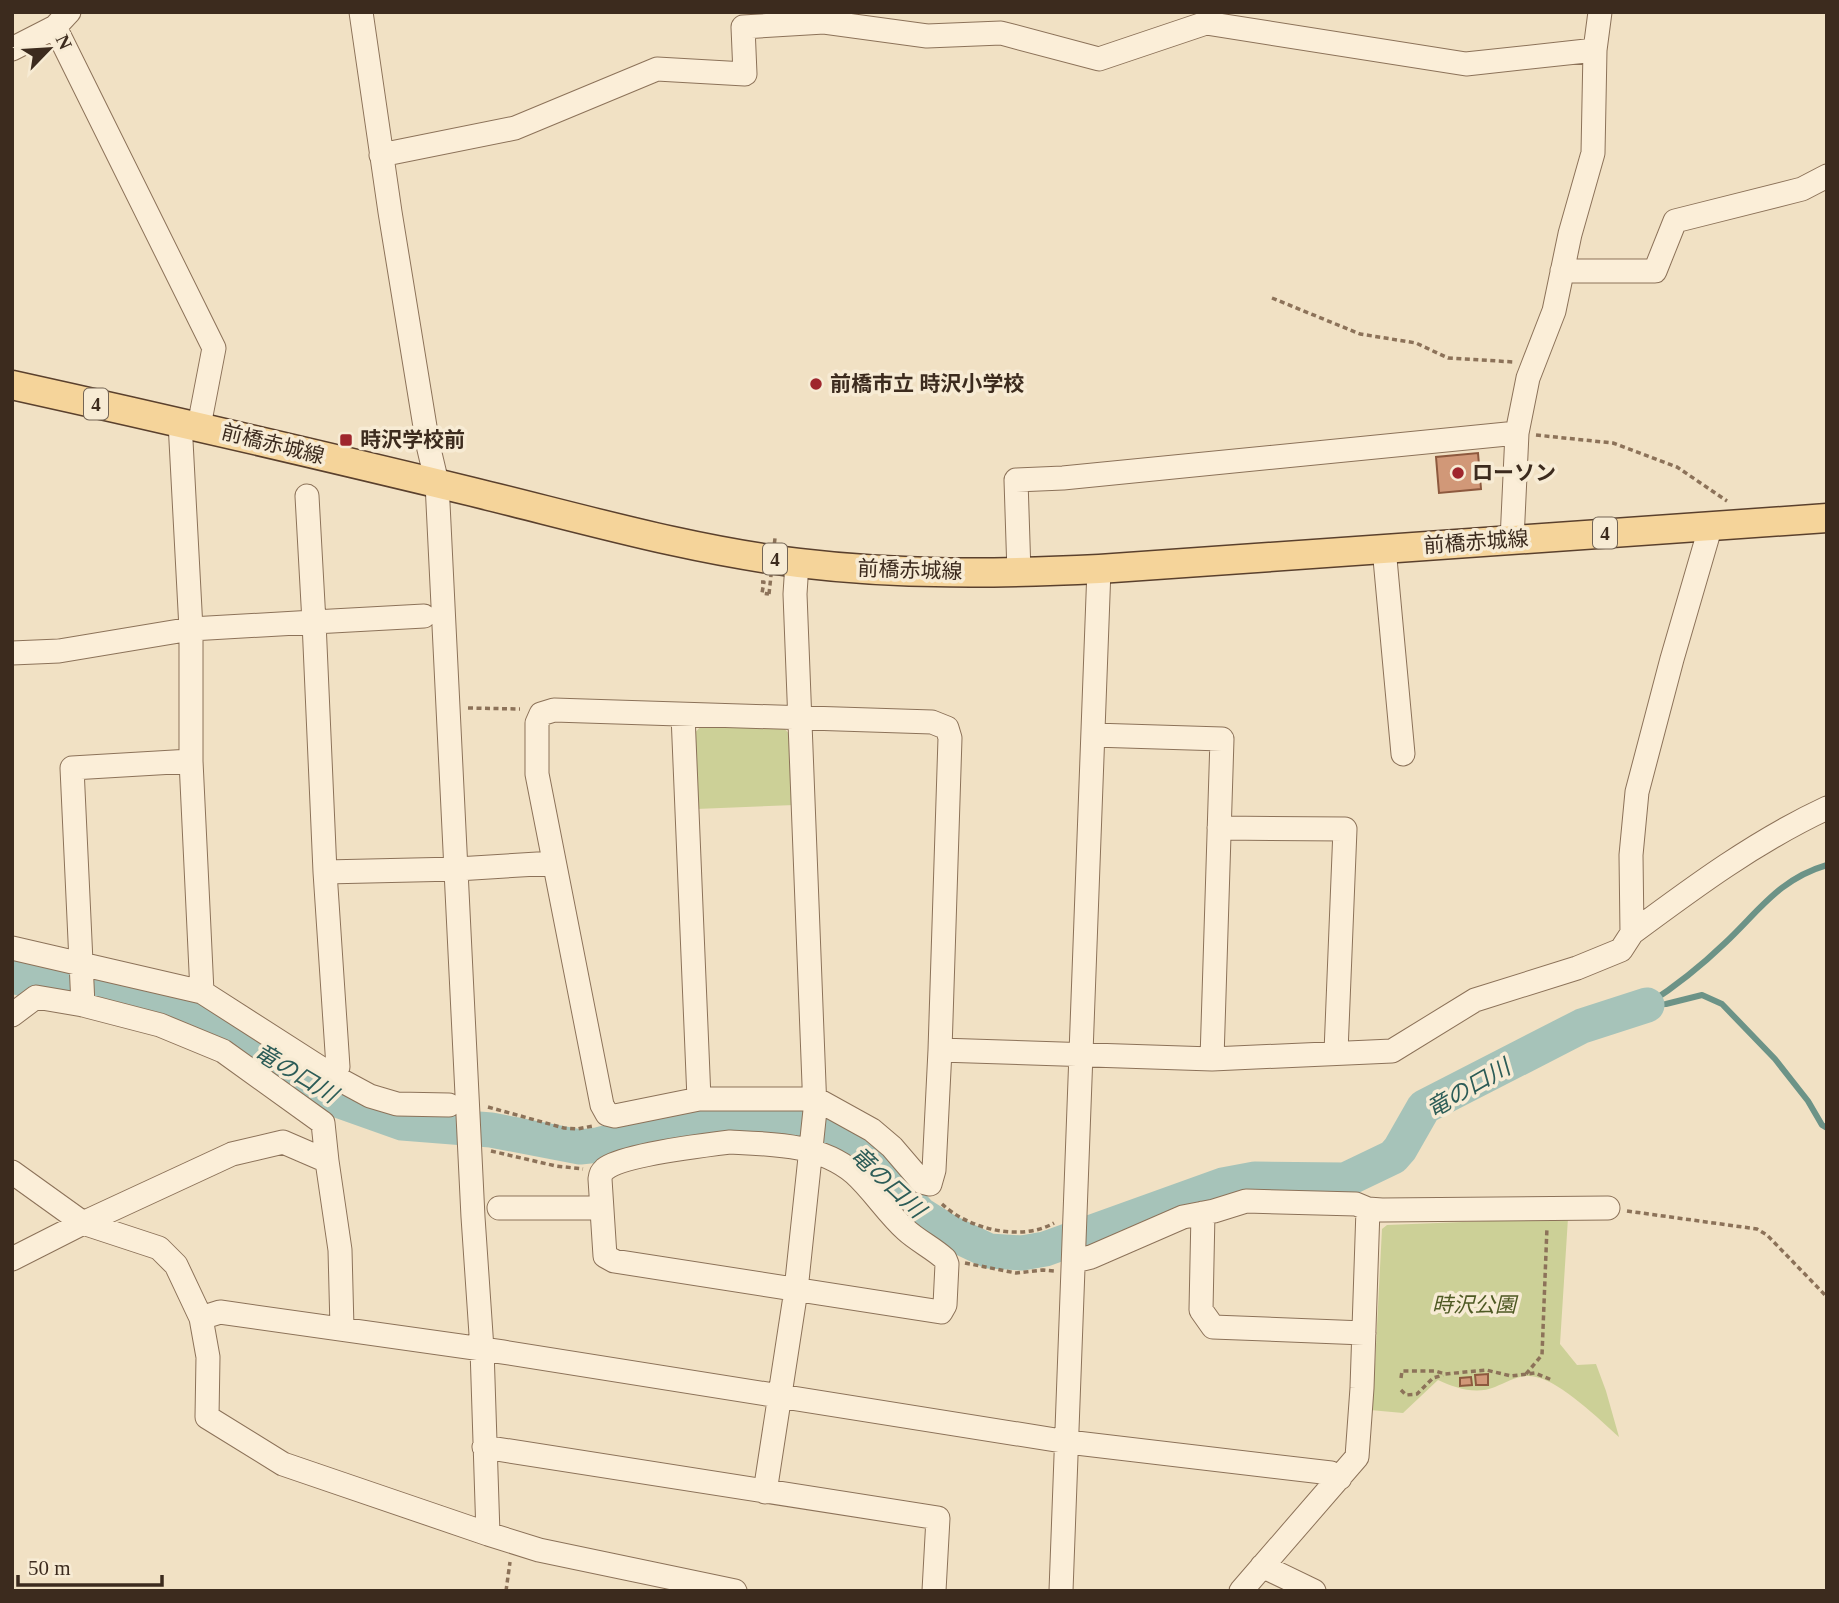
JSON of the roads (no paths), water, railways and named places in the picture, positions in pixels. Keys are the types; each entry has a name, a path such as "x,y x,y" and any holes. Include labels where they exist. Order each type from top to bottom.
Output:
{"main road":[{"name":"前橋赤城線","path":"12,385 190,424 677,542 797,563 882,571 1019,573 1099,569 1827,518"}],"street":[{"path":"361,12 428,445 437,484 457,869 478,1146 488,1534"},
{"path":"1512,540 1517,433 1528,378 1554,311 1593,153 1595,50 1600,12"},
{"path":"12,49 62,20 214,348 190,424 191,761 202,992"},
{"path":"382,155 515,128 657,69 745,74 743,27 824,22 927,36 1001,33 1098,60 1206,23 1466,64 1595,50"},
{"path":"1562,271 1655,271 1675,221 1802,189 1827,176"},
{"path":"1019,573 1016,480 1063,478 1517,433"},
{"path":"307,496 325,872 338,1067 333,1076"},
{"path":"1632,933 1631,855 1637,792 1672,659 1712,525"},
{"path":"1384,548 1403,754"},
{"path":"765,1492 796,1290 816,1105 795,594 797,563"},
{"path":"1061,1591 1068,1442 1068,1221 1081,1054 1099,569"},
{"path":"12,653 59,651 191,629 424,616"},
{"path":"554,710 800,718 932,722 947,728 950,738 940,1049 934,1170 930,1184 922,1182 892,1147 872,1130 816,1105 699,1099 615,1116 607,1114 602,1105 537,774 537,723 541,714 554,710"},
{"path":"683,715 699,1099"},
{"path":"1093,735 1222,739 1212,1059"},
{"path":"83,1003 72,768 191,761"},
{"path":"940,1049 1212,1059 1392,1051 1475,1000 1577,968 1621,950 1632,933 1701,881 1796,822 1827,808"},
{"path":"1219,828 1345,828 1336,1052"},
{"path":"325,872 457,869 554,863"},
{"path":"12,948 80,966 202,992 333,1076 370,1096 397,1104 449,1105"},
{"path":"12,1015 36,997 83,1003 160,1025 223,1052 323,1123 340,1250 342,1328"},
{"path":"12,1259 232,1154 283,1142 327,1161"},
{"path":"730,1142 811,1147 856,1175 909,1233 945,1259 945,1305 940,1312 609,1259 603,1250 600,1179 602,1172 608,1167 653,1154 730,1142"},
{"path":"12,1172 83,1223 159,1248 176,1265 201,1318 208,1357 207,1417 283,1464 539,1550 668,1583 735,1591"},
{"path":"1069,1263 1091,1257 1183,1217 1246,1201 1356,1204 1368,1209 1608,1208"},
{"path":"499,1208 601,1208"},
{"path":"1241,1591 1357,1457 1368,1209"},
{"path":"1203,1213 1201,1310 1213,1327 1364,1332"},
{"path":"201,1318 220,1312 342,1328 1068,1442 1331,1472 1340,1478"},
{"path":"484,1447 939,1518 934,1591"},
{"path":"1262,1566 1314,1591"}],"waterway":[{"name":"竜の口川","path":"1648,1004 1707,960 1783,887 1810,871 1827,865"},
{"name":"竜の口川","path":"12,976 52,987 131,996 239,1038 301,1082 326,1096 402,1123 491,1130 580,1147 598,1145 660,1128 755,1119 797,1119 832,1134 868,1157 920,1214 947,1231 989,1251 1022,1253 1045,1249 1223,1185 1255,1179 1345,1180 1393,1157 1424,1107 1582,1026 1647,1005"},
{"name":"竜の口川","path":"1647,1005 1666,1004 1702,995 1722,1004 1775,1059 1808,1101 1822,1125 1827,1128"}],"place":[{"name":"前橋市立 時沢小学校","path":"816,384"},
{"name":"時沢学校前","path":"346,440"},
{"name":"ローソン","path":"1458,473"}],"park label":[{"name":"時沢公園","path":"1474,1305"}]}
